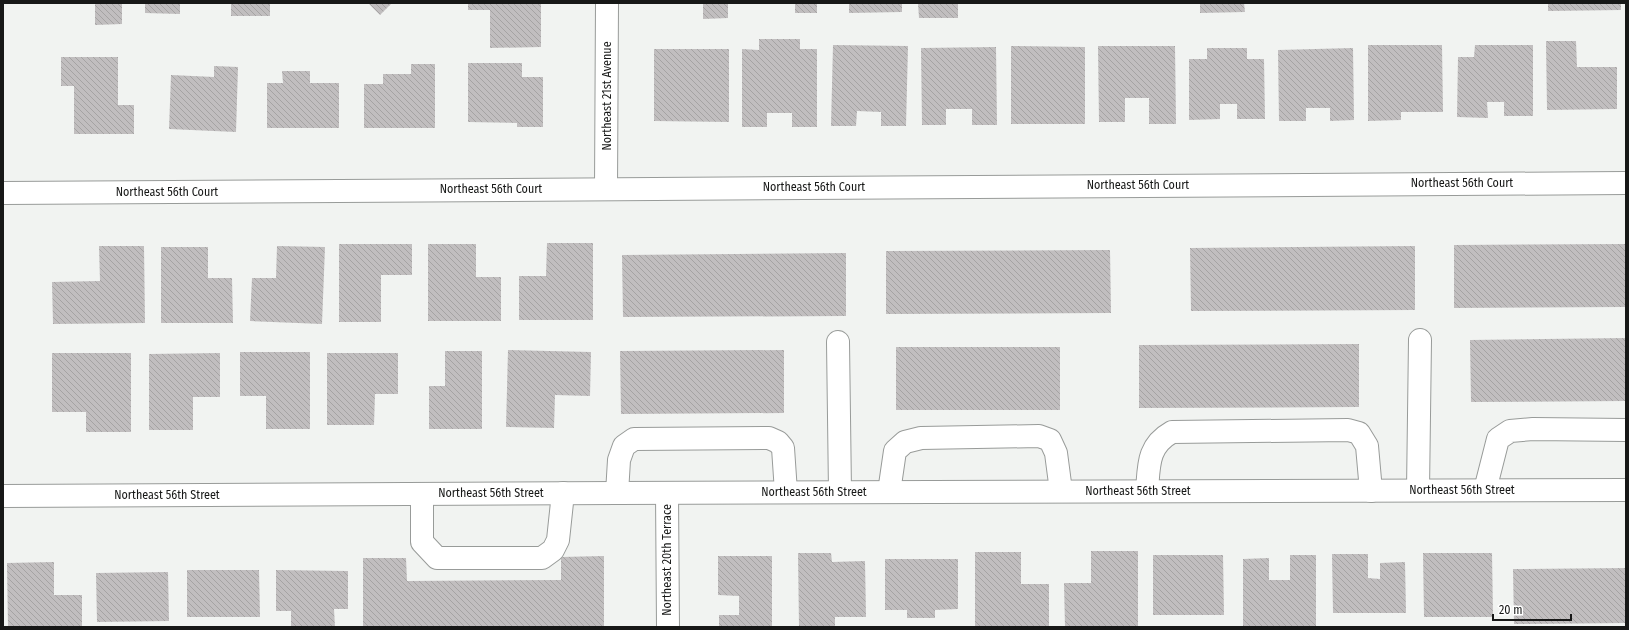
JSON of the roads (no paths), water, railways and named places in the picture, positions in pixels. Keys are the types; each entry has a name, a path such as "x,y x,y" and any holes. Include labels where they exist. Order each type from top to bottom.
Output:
{"street":[{"name":"Northeast 21st Avenue","path":"606,188 607,3"},
{"name":"Northeast 56th Court","path":"3,193 1626,182"},
{"path":"1418,490 1420,340"},
{"path":"838,342 840,492"},
{"path":"1485,490 1498,439 1510,431 1533,429 1626,430"},
{"path":"1147,491 1150,460 1154,448 1164,437 1172,432 1348,430 1359,433 1367,446 1372,490"},
{"path":"889,492 895,451 905,442 921,438 1039,436 1050,440 1056,453 1061,491"},
{"path":"617,492 619,460 624,446 634,439 753,438 769,438 778,442 783,448 786,492"},
{"name":"Northeast 56th Street","path":"3,496 617,492 1626,490"},
{"name":"Northeast 20th Terrace","path":"667,492 668,627"},
{"path":"422,494 422,542 437,558 542,558 553,550 558,540 562,493"}]}
